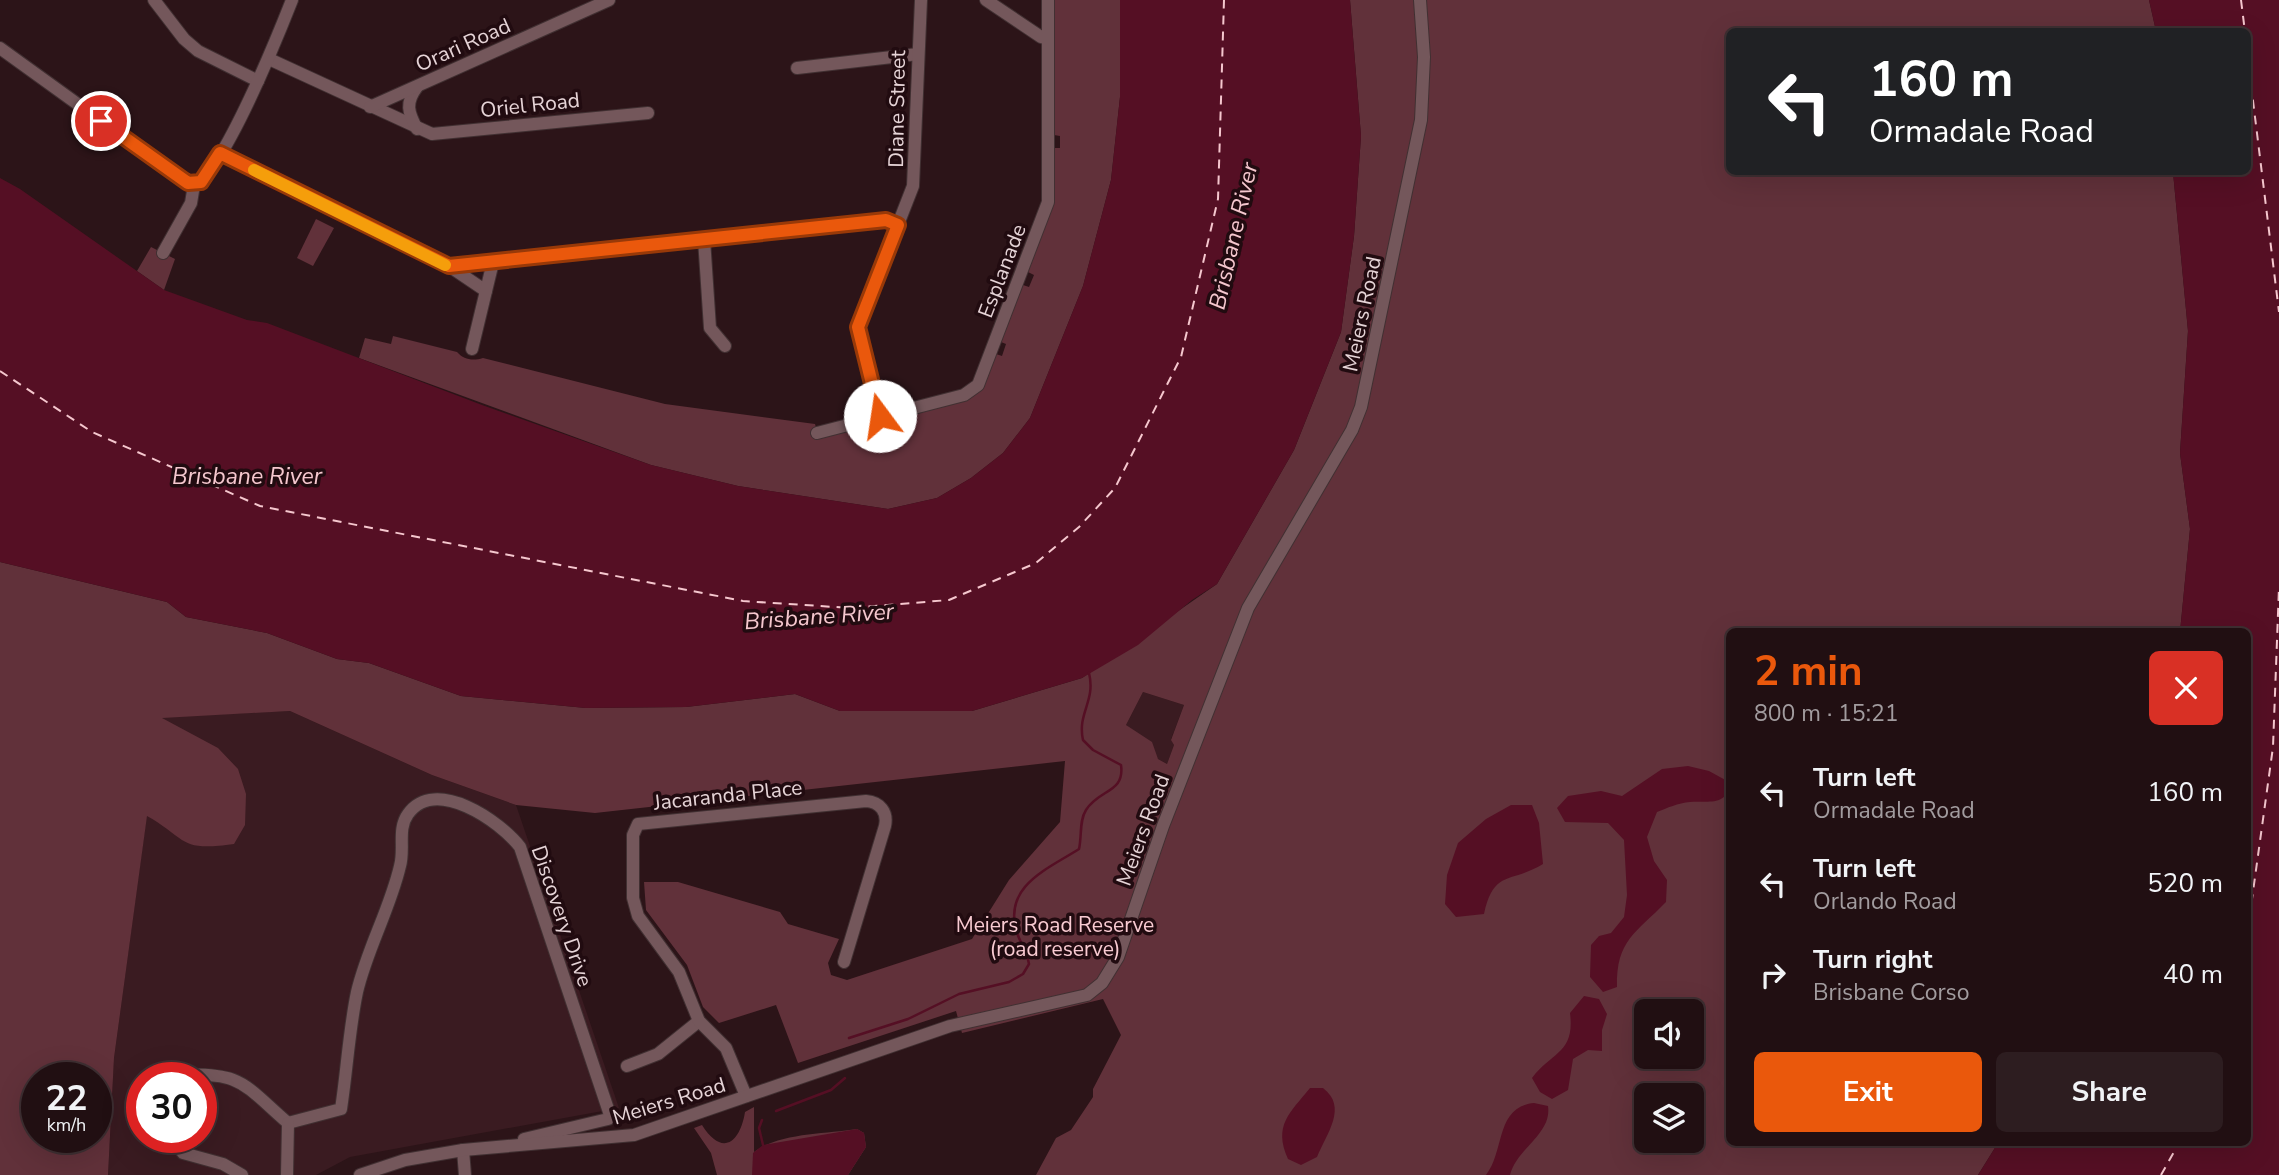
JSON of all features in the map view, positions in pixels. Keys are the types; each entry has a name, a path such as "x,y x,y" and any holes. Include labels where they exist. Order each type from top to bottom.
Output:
{"street":[{"path":"154,0 184,39 198,51 258,81"},
{"path":"194,185 201,182 220,153 269,59 292,0"},
{"name":"Orari Road","path":"370,107 610,0"},
{"name":"Diane Street","path":"880,416 858,327 915,176 921,0"},
{"path":"986,0 1048,39"},
{"name":"Esplanade","path":"817,433 964,395 978,385 1048,202 1048,0"},
{"name":"Meiers Road","path":"360,1175 405,1160 463,1150 614,1139 650,1130 950,1026 1087,995 1102,983 1118,957 1163,826 1248,608 1352,430 1361,407 1421,120 1424,57 1420,0"},
{"path":"0,48 162,165 194,185"},
{"path":"797,68 918,54"},
{"name":"Oriel Road","path":"269,59 432,134 648,113"},
{"path":"417,86 409,98 408,108 417,129"},
{"path":"220,153 449,266 486,291"},
{"path":"163,253 191,203 194,185"},
{"path":"449,266 886,220 898,225"},
{"path":"704,239 710,328 725,346"},
{"path":"472,349 493,262"},
{"name":"Discovery Drive","path":"288,1124 341,1109 358,991 401,863 401,833 407,815 419,803 442,798 499,824 520,847 610,1115 608,1119 489,1148"},
{"name":"Jacaranda Place","path":"746,1096 726,1048 699,1021 680,972 641,921 635,908 633,835 638,824 866,801 879,805 885,814 885,826 844,962"},
{"path":"627,1066 655,1056 699,1021"},
{"path":"217,1076 242,1083 257,1092 288,1124 287,1175"},
{"path":"463,1150 465,1175"},
{"path":"183,1153 223,1164 242,1175"}],"shaded area":[{"path":"1143,692 1184,705 1171,739 1174,745 1167,764 1158,759 1126,725"},
{"path":"290,711 432,775 516,805 619,1108 350,1157 316,1175 108,1175 109,1153 112,1153 114,1058 160,717"}],"green space":[{"path":"1054,0 1120,0 1120,97 1111,180 1083,286 1030,418 1003,453 971,478 937,498 888,509 738,486 651,465 359,358 365,338 391,344 393,336 457,352 469,359 483,358 665,404 815,424 819,438 971,398 982,389 996,354 1002,356 1006,344 1001,342 1023,285 1029,287 1034,275 1028,272 1052,207 1054,148 1060,148 1060,136 1054,135"},
{"name":"Meiers Road Reserve (road reserve)","path":"1350,0 2149,0 2155,28 1726,28 1726,175 2173,175 2188,331 2180,453 2190,529 2180,628 1726,628 1726,1146 1996,1146 1978,1175 1036,1175 1056,1138 1071,1130 1093,1097 1093,1089 1121,1035 1103,999 962,1033 956,1011 798,1063 776,1005 719,1023 703,1007 687,965 646,910 644,882 678,882 780,912 788,924 839,939 828,963 831,975 847,980 972,939 1009,880 1060,822 1065,761 595,813 516,805 432,775 290,711 162,718 218,748 238,769 246,794 245,825 234,844 203,846 185,842 147,816 114,1058 112,1097 112,1062 21,1062 21,1153 109,1153 108,1175 0,1175 0,562 167,602 186,617 267,633 337,659 369,663 461,696 586,708 686,707 795,694 840,711 972,711 1082,678 1217,584 1294,450 1341,332 1354,236 1361,136","holes":["1143,692 1184,705 1171,740 1174,745 1167,764 1158,759 1152,742 1126,725"]},
{"path":"316,219 334,228 313,266 297,258"},
{"path":"151,247 175,259 164,290 137,271"},
{"path":"754,1107 754,1152 789,1138 857,1129 864,1133 866,1147 848,1175 717,1175 711,1153 694,1128 702,1125 716,1141 729,1142 739,1132 745,1112"}],"water":[{"name":"Brisbane River","path":"1120,0 1350,0 1361,136 1354,236 1341,332 1294,450 1217,584 1192,600 1138,645 1082,678 972,711 840,711 795,694 686,707 586,708 461,696 369,663 337,659 267,633 186,617 167,602 0,562 0,178 20,189 164,290 247,320 267,323 482,405 651,465 738,486 888,509 937,498 971,478 1003,453 1030,418 1083,286 1111,180 1120,97"},
{"path":"2149,0 2279,0 2279,1175 1978,1175 1996,1146 2251,1146 2251,628 2180,628 2190,529 2180,453 2188,331 2173,175 2251,175 2251,28 2155,28"},
{"path":"1688,766 1709,771 1726,780 1726,794 1715,801 1686,803 1657,812 1647,837 1654,861 1667,880 1666,902 1630,938 1620,958 1617,987 1603,992 1590,977 1591,945 1599,936 1611,933 1624,917 1627,895 1624,840 1608,823 1565,822 1557,808 1568,796 1601,791 1622,796 1662,769"},
{"path":"1511,805 1532,805 1539,823 1543,864 1498,884 1488,900 1484,914 1456,917 1445,904 1447,875 1458,843 1486,819"},
{"path":"1584,996 1599,999 1607,1014 1602,1030 1602,1051 1588,1050 1573,1059 1568,1090 1552,1099 1540,1092 1532,1078 1566,1044 1571,1026 1570,1013"},
{"path":"1310,1088 1323,1088 1334,1103 1335,1112 1317,1157 1301,1165 1288,1159 1282,1137 1283,1128 1290,1112"},
{"path":"1534,1103 1548,1106 1548,1116 1540,1133 1519,1157 1510,1175 1486,1175 1507,1121 1522,1106"},
{"path":"857,1129 864,1133 866,1147 848,1175 752,1175 753,1153 763,1145"}],"waterway":[{"path":"849,1038 908,1019 959,994 1009,982 1023,974 1029,964 1017,933 1014,917 1016,903 1031,881 1079,849 1086,810 1091,803 1115,786 1121,774 1121,765 1093,750 1083,740 1082,722 1091,683 1089,673"},
{"path":"776,1111 831,1090 845,1078"},
{"path":"762,1120 759,1128 763,1145"}],"ferry route":[{"path":"0,371 92,432 260,506 743,601 850,608 949,600 1036,563 1079,527 1115,488 1181,357 1218,199 1224,0"},
{"path":"2241,0 2244,28"},
{"path":"2251,84 2279,312"},
{"path":"2251,906 2273,747 2279,587"},
{"path":"2161,1175 2177,1146"}],"slow traffic":[{"path":"254,170 445,265"}],"route":[{"path":"101,121 188,183 194,185 201,182 220,153 449,266 886,220 898,225 858,327 880,416"}]}
